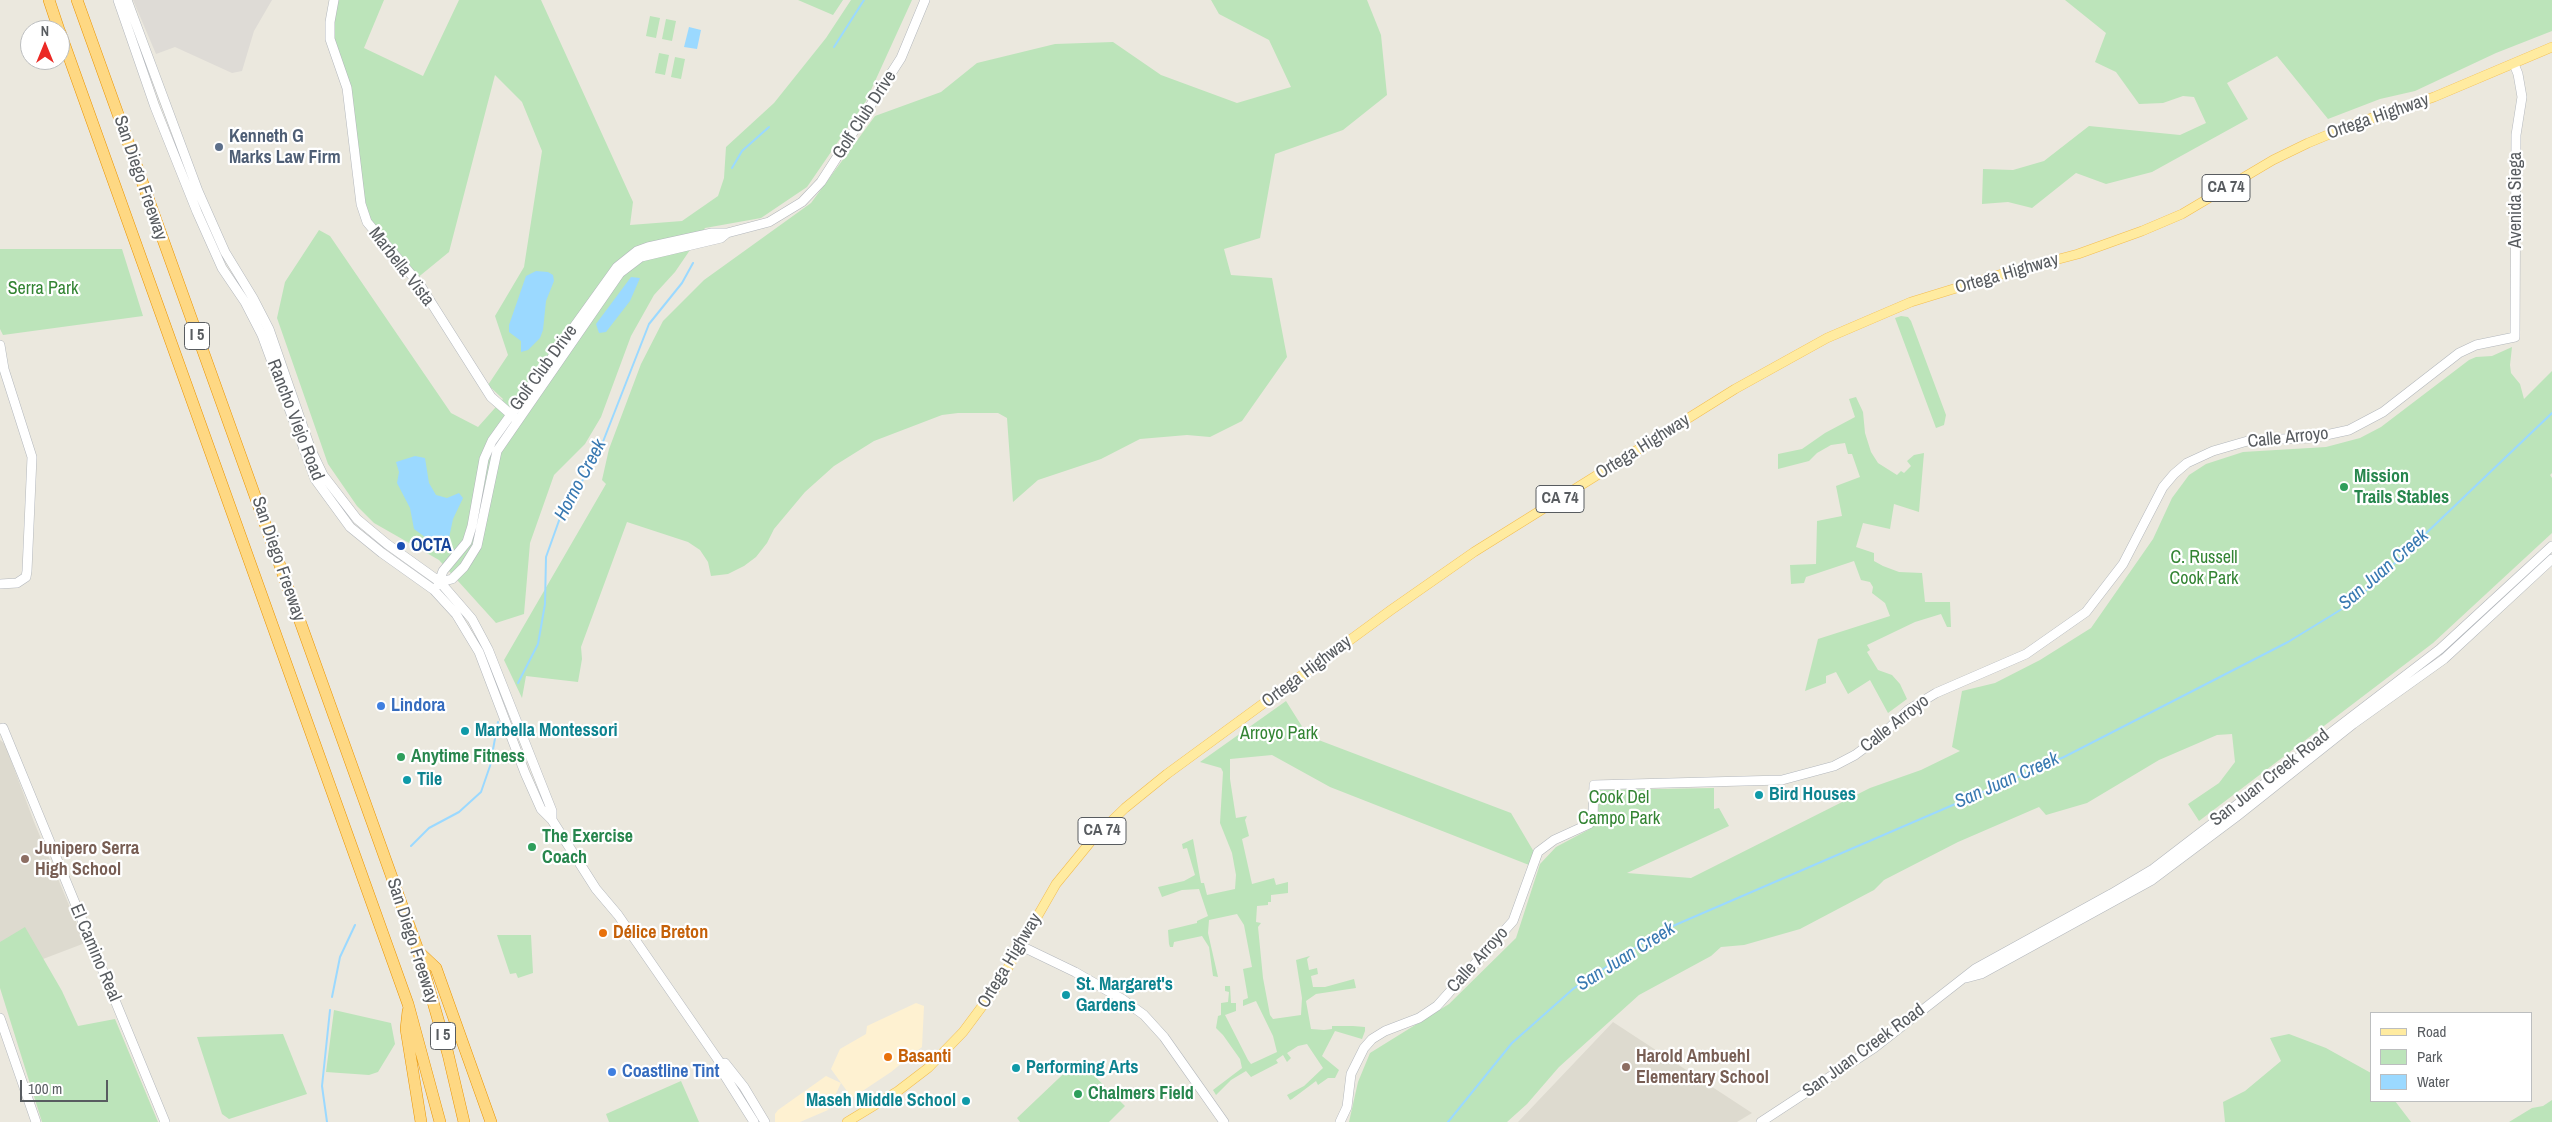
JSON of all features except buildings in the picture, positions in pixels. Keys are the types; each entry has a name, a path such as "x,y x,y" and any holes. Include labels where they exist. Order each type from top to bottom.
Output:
{"highway":[{"name":"San Diego Freeway","path":"49,0 56,20"},
{"name":"San Diego Freeway","path":"77,0 175,276 267,524 334,718 418,950 453,1072 464,1122"},
{"name":"San Diego Freeway","path":"70,59 408,1004 440,1122"},
{"path":"418,950 436,968 491,1122"},
{"path":"408,1004 406,1029 421,1122"},
{"path":"453,1072 473,1122"}],"main road":[{"name":"Ortega Highway","path":"848,1122 898,1091 943,1053 983,1008 1021,946 1047,898 1069,868 1125,808 1168,774 1474,552 1787,358 1827,338 1912,302 2002,274 2078,254 2142,231 2182,214 2273,160 2308,142 2434,97 2552,47"}],"street":[{"name":"Rancho Viejo Road","path":"118,0 155,107 197,212 222,268 250,310 262,334 315,479 350,527 382,553 434,590 456,614 479,652 532,790 546,816 552,820 596,889 618,916 721,1064 720,1068 754,1122"},
{"name":"Rancho Viejo Road","path":"127,0 198,191 225,252 269,329 311,450 323,476 347,508 371,532 440,582 472,619 488,649 552,811 552,820"},
{"name":"Marbella Vista","path":"334,0 330,22 330,39 347,88 364,216 375,234 420,285 491,397 514,417"},
{"name":"Golf Club Drive","path":"434,590 440,582 443,571 466,542 472,526 484,459 492,441 514,417 620,273 641,256 721,238 727,233 769,222 802,202 821,182 901,58 925,0"},
{"name":"Avenida Siega","path":"2514,64 2522,96 2516,135 2515,337"},
{"name":"Calle Arroyo","path":"1340,1122 1347,1107 1351,1074 1364,1048 1372,1039 1385,1031 1419,1018 1437,1006 1513,921 1538,852 1554,840 1589,824 1593,818 1594,785 1772,781 1790,779 1834,766 1855,755 1882,735 1908,710 1936,693 2026,654 2086,612 2123,564 2163,487 2187,463 2213,451 2251,440 2312,438 2349,430 2383,412 2459,354 2476,345 2515,337"},
{"path":"0,345 4,369 32,457 26,576 17,583 0,584"},
{"name":"Golf Club Drive","path":"440,582 452,579 473,554 482,528 497,451 514,417"},
{"name":"San Juan Creek Road","path":"1761,1122 1874,1048 1921,1010 1966,978 1975,969 2006,950 2103,899 2153,868 2440,649 2552,546"},
{"name":"San Juan Creek Road","path":"1966,978 1981,974 2152,880 2236,817 2353,724 2437,664 2468,638 2552,559"},
{"name":"El Camino Real","path":"1,728 165,1122"},
{"path":"1021,946 1075,972 1122,999 1144,1015 1164,1037 1224,1122"},
{"path":"0,1018 36,1122"},
{"name":"Rancho Viejo Road","path":"721,1064 724,1063 744,1087 765,1122"}],"shaded area":[{"path":"133,0 272,0 254,31 242,71 232,73 175,47 156,54"},
{"name":"Junipero Serra High School","path":"0,740 5,744 34,822 85,943 43,959 0,983"},
{"path":"916,1003 924,1006 922,1047 891,1072 852,1098 831,1069 840,1049 866,1034 867,1026"},
{"name":"Harold Ambuehl Elementary School","path":"1613,1022 1752,1113 1737,1122 1518,1122"},
{"path":"826,1076 841,1083 828,1110 800,1122 775,1122 775,1114 778,1110"}],"green space":[{"path":"334,0 384,0 364,48 423,76 459,0 541,0 633,202 630,225 682,221 718,196 724,178 726,147 774,103 826,38 851,0 912,0 866,101 807,187 761,218 705,228 675,272 654,295 631,336 601,417 585,444 554,475 530,543 524,614 496,623 439,560 374,523 357,506 328,464 277,318 285,282 319,230 330,236 451,413 478,427 503,399 488,385 508,355 495,316 524,267 542,151 522,102 495,75 449,252 416,279 367,222 347,88 332,46"},
{"path":"798,0 843,0 833,15"},
{"path":"1211,0 1367,0 1381,35 1387,95 1343,130 1275,154 1260,238 1224,249 1231,275 1272,278 1287,357 1242,421 1210,437 1187,435 1140,439 1101,459 1038,480 1013,502 1007,418 998,413 942,415 874,441 834,466 805,492 774,529 767,543 756,557 728,574 711,576 708,562 700,550 688,542 627,522 581,647 582,659 578,682 526,676 522,698 504,660 606,484 602,480 609,449 641,364 663,321 704,280 811,203 875,116 941,92 977,63 1055,44 1113,42 1161,75 1237,103 1291,87 1269,40 1219,14"},
{"path":"2065,0 2552,0 2552,31 2496,53 2415,91 2380,99 2328,119 2277,56 2227,83 2248,119 2152,172 2106,184 2076,173 2032,208 2008,202 1982,204 1983,169 2013,170 2044,161 2089,126 2180,135 2206,123 2194,97 2183,96 2163,103 2139,104 2116,72 2095,62 2106,33"},
{"path":"650,16 660,18 656,38 646,36"},
{"path":"666,19 676,21 672,41 662,39"},
{"path":"659,53 669,55 665,75 655,73"},
{"path":"675,57 685,59 681,79 671,77"},
{"name":"Serra Park","path":"0,249 122,249 143,316 3,335 0,329"},
{"path":"1901,316 1908,317 1911,321 1946,415 1944,425 1936,428 1895,318"},
{"path":"2512,347 2511,373 2520,384 2524,399 2552,371 2552,473 2550,475 2552,478 2552,533 2433,643 2199,821 2188,804 2219,783 2235,762 2232,734 2217,735 2159,760 2087,803 2046,815 2039,807 1958,842 1884,880 1874,890 1800,929 1744,945 1721,947 1711,956 1639,995 1559,1067 1527,1104 1507,1122 1349,1122 1358,1082 1370,1053 1449,1004 1516,938 1540,864 1556,847 1588,830 1597,821 1600,790 1714,788 1714,809 1719,808 1729,826 1627,873 1691,878 1870,788 1921,770 1960,751 1952,747 1962,691 1995,683 2040,660 2091,628 2153,539 2172,498 2189,475 2206,464 2243,452 2326,447 2360,438 2381,427 2469,360 2476,357 2492,356"},
{"path":"1856,397 1863,412 1865,433 1871,452 1878,463 1897,475 1901,471 1904,473 1911,466 1907,461 1914,455 1924,453 1919,512 1894,504 1890,529 1863,523 1856,547 1874,553 1874,561 1883,566 1899,572 1922,573 1925,602 1950,602 1951,627 1947,627 1941,614 1915,622 1867,645 1870,650 1867,652 1878,670 1892,675 1900,684 1907,699 1888,713 1870,680 1848,694 1836,672 1826,676 1826,683 1805,691 1818,639 1890,616 1885,603 1872,593 1873,587 1870,582 1861,580 1854,561 1806,577 1804,583 1791,584 1790,565 1816,564 1817,521 1842,516 1836,486 1860,477 1852,454 1848,454 1845,443 1831,445 1817,453 1809,461 1778,469 1778,454 1802,449 1825,433 1855,417 1849,399"},
{"name":"Arroyo Park","path":"1286,701 1308,736 1511,813 1534,852 1529,865 1330,787 1272,755 1230,759 1230,779 1236,818 1247,816 1245,820 1249,836 1242,839 1252,884 1274,878 1276,885 1288,882 1288,893 1271,895 1271,902 1268,902 1268,905 1257,906 1256,922 1261,923 1258,927 1263,978 1270,1015 1273,1019 1301,1015 1302,998 1296,960 1310,956 1307,959 1309,970 1317,968 1318,974 1311,976 1313,987 1325,987 1354,979 1356,988 1316,994 1306,1001 1311,1029 1324,1030 1332,1029 1332,1026 1353,1026 1365,1027 1365,1031 1362,1039 1335,1031 1322,1056 1339,1070 1335,1078 1328,1078 1318,1085 1316,1081 1290,1100 1287,1095 1304,1086 1323,1068 1307,1044 1298,1046 1287,1053 1291,1058 1287,1062 1283,1055 1276,1060 1278,1063 1251,1077 1246,1071 1231,1080 1216,1095 1213,1090 1242,1068 1240,1059 1216,1028 1218,1016 1221,1015 1221,1003 1228,1002 1229,992 1225,991 1225,986 1230,986 1231,1003 1236,1003 1236,1011 1225,1015 1251,1064 1277,1052 1273,1036 1256,1001 1243,1006 1243,1000 1248,998 1243,969 1252,967 1244,925 1237,914 1209,920 1208,933 1218,977 1213,976 1209,947 1202,936 1174,942 1173,947 1170,947 1169,944 1168,930 1197,923 1197,921 1208,916 1199,889 1182,890 1162,897 1158,887 1184,881 1195,875 1187,848 1183,849 1182,844 1193,839 1201,883 1204,883 1207,895 1235,889 1236,875 1232,853 1220,823 1223,772 1221,768 1200,762"},
{"path":"25,927 62,991 78,1026 115,1019 158,1122 42,1122 0,988 0,942"},
{"path":"497,935 531,935 533,973 518,978 516,973 510,974"},
{"path":"334,1010 391,1023 395,1044 378,1072 369,1075 326,1072"},
{"path":"283,1034 307,1094 229,1119 222,1114 197,1037"},
{"path":"2289,1034 2326,1048 2370,1072 2370,1102 2396,1102 2411,1122 2225,1122 2223,1102 2245,1091 2281,1061 2270,1038"},
{"name":"Chalmers Field","path":"1078,1060 1125,1106 1109,1122 1020,1122 1017,1118"},
{"path":"681,1081 699,1122 609,1122 606,1114"},
{"path":"2552,1100 2552,1122 2509,1122 2532,1108 2543,1106"}],"water":[{"path":"689,27 701,30 697,49 684,47"},
{"path":"536,271 548,272 553,275 554,281 546,301 543,330 540,338 528,350 521,352 521,341 509,332 509,325 526,276"},
{"path":"631,277 640,278 630,301 606,332 599,333 596,324"},
{"path":"415,456 425,458 429,483 436,495 447,498 459,493 463,498 453,519 449,538 440,543 429,540 414,529 410,508 397,483 399,472 396,462"}],"waterway":[{"name":"Horno Creek","path":"834,47 864,0"},
{"name":"Horno Creek","path":"732,168 742,151 769,127"},
{"name":"Horno Creek","path":"518,683 538,644 545,604 546,557 561,515 597,457 649,324 682,283 693,263"},
{"name":"San Juan Creek","path":"1448,1122 1512,1043 1573,989 1659,932 2064,757 2288,642 2355,601 2552,413"},
{"name":"Horno Creek","path":"411,846 429,828 459,812 481,792 490,766 498,722"},
{"name":"Horno Creek","path":"332,997 340,957 355,925"},
{"name":"Horno Creek","path":"327,1122 322,1086 330,1010"}],"place":[{"name":"Kenneth G Marks Law Firm","path":"219,147"},
{"name":"Mission Trails Stables","path":"2344,487"},
{"name":"OCTA","path":"401,546"},
{"name":"Lindora","path":"381,706"},
{"name":"Marbella Montessori","path":"465,731"},
{"name":"Anytime Fitness","path":"401,757"},
{"name":"Tile","path":"407,780"},
{"name":"Bird Houses","path":"1759,795"},
{"name":"The Exercise Coach","path":"532,847"},
{"name":"Junipero Serra High School","path":"25,859"},
{"name":"Délice Breton","path":"603,933"},
{"name":"St. Margaret's Gardens","path":"1066,995"},
{"name":"Basanti","path":"888,1057"},
{"name":"Harold Ambuehl Elementary School","path":"1626,1067"},
{"name":"Performing Arts","path":"1016,1068"},
{"name":"Coastline Tint","path":"612,1072"},
{"name":"Chalmers Field","path":"1078,1094"},
{"name":"Maseh Middle School","path":"966,1101"}],"park label":[{"name":"C. Russell Cook Park","path":"2204,568"},
{"name":"Cook Del Campo Park","path":"1619,808"}]}
